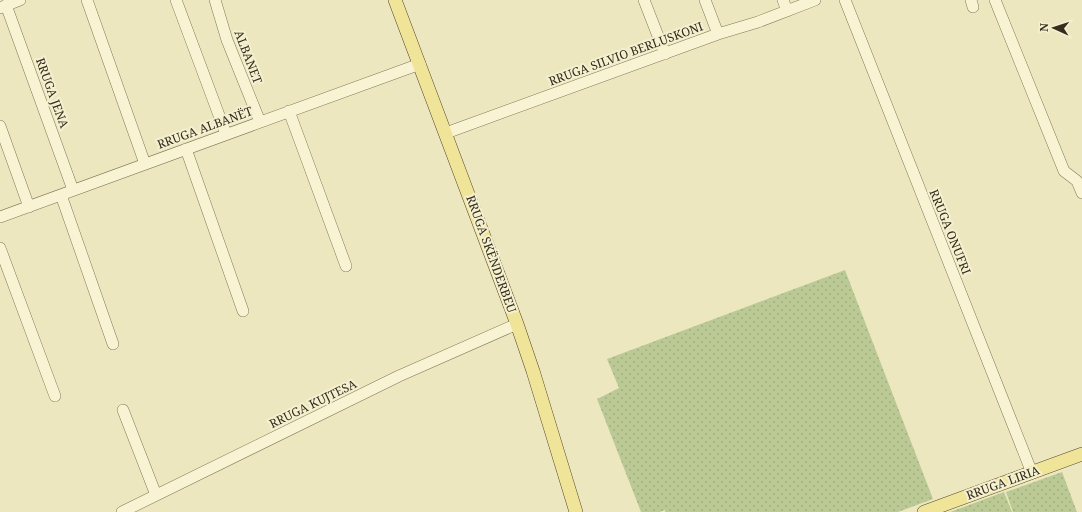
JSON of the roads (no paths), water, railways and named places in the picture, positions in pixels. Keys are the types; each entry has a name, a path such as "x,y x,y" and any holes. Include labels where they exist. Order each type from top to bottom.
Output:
{"main road":[{"name":"RRUGA SKËNDERBEU","path":"395,0 534,371 576,512"},
{"name":"RRUGA LIRIA","path":"924,512 1082,454"}],"street":[{"path":"3,6 20,0"},
{"path":"87,0 145,164"},
{"path":"176,0 226,134"},
{"name":"ALBANET","path":"214,0 227,40 260,122"},
{"path":"644,0 665,54"},
{"path":"705,0 718,34"},
{"name":"RRUGA SILVIO BERLUSKONI","path":"446,133 718,34 785,5 815,0"},
{"name":"RRUGA ONUFRI","path":"845,0 1032,473"},
{"path":"996,0 1064,171 1077,181 1082,193"},
{"name":"RRUGA JENA","path":"3,6 73,190"},
{"name":"RRUGA ALBANËT","path":"0,217 420,64"},
{"path":"289,111 346,266"},
{"path":"0,126 30,207"},
{"path":"186,149 243,311"},
{"path":"61,195 113,344"},
{"path":"0,248 55,396"},
{"name":"RRUGA KUJTESA","path":"125,511 399,376 517,324"},
{"path":"123,410 156,495"}]}
